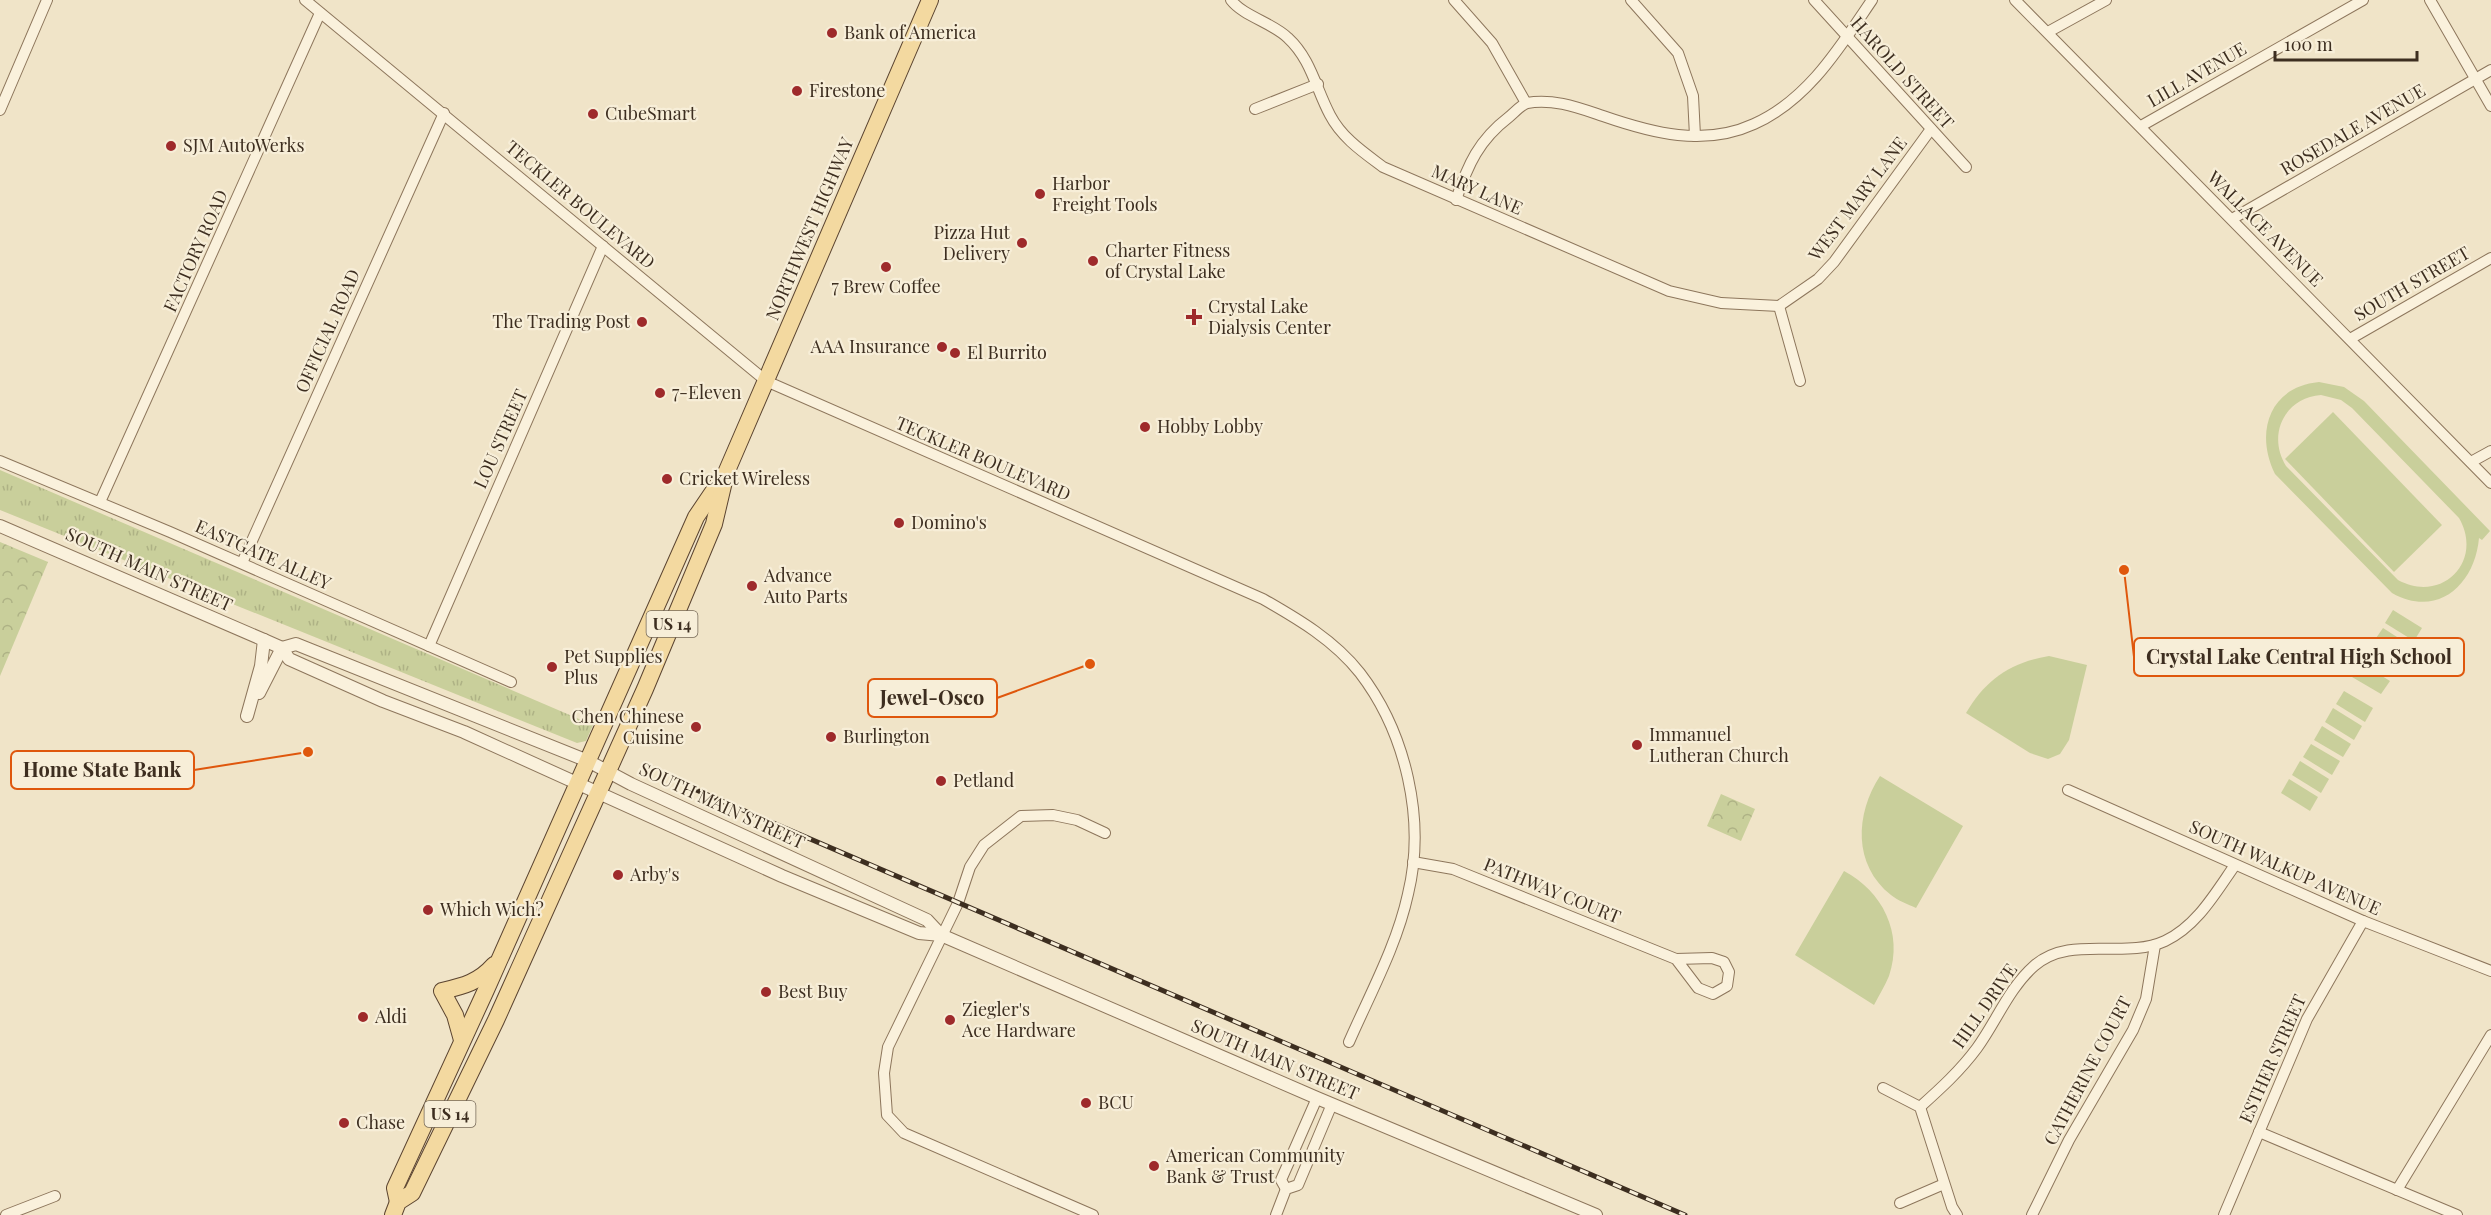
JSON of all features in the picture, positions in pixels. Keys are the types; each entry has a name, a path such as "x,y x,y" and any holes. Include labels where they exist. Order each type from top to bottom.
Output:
{"main road":[{"name":"NORTHWEST HIGHWAY","path":"396,1209 412,1193 496,1020 608,771 714,524 726,474 930,0"},
{"name":"NORTHWEST HIGHWAY","path":"396,1209 395,1188 500,959 696,517 726,474"},
{"path":"462,1040 455,1015 442,991 472,983 484,977 500,959"}],"street":[{"path":"0,110 46,0"},
{"name":"TECKLER BOULEVARD","path":"305,0 766,381 1211,575 1300,620 1331,644 1359,673 1380,705 1407,774 1413,812 1413,862 1408,894 1389,951 1349,1042"},
{"path":"1454,0 1492,43 1526,104"},
{"path":"1631,0 1678,53 1694,96 1695,136"},
{"name":"HAROLD STREET","path":"1814,0 1966,167"},
{"path":"1456,200 1467,169 1491,130 1526,104 1570,104 1646,131 1670,136 1716,135 1739,130 1770,116 1792,100 1818,75 1872,0"},
{"name":"WALLACE AVENUE","path":"2015,0 2491,483"},
{"path":"2048,32 2106,0"},
{"name":"LILL AVENUE","path":"2141,126 2363,0"},
{"path":"2430,0 2491,106"},
{"name":"MARY LANE","path":"1231,1 1288,38 1303,55 1330,115 1348,140 1383,167 1669,291 1721,303 1779,306"},
{"name":"FACTORY ROAD","path":"100,502 320,13"},
{"name":"ROSEDALE AVENUE","path":"2232,219 2491,70"},
{"path":"1256,109 1318,84"},
{"name":"OFFICIAL ROAD","path":"242,563 444,114"},
{"name":"WEST MARY LANE","path":"1779,306 1818,279 1834,262 1931,129"},
{"name":"LOU STREET","path":"429,646 603,246"},
{"name":"SOUTH STREET","path":"2350,339 2491,258"},
{"path":"1779,306 1800,381"},
{"path":"2471,462 2491,451"},
{"name":"EASTGATE ALLEY","path":"0,461 242,563 511,682"},
{"name":"SOUTH MAIN STREET","path":"0,525 282,648 289,659 464,732 919,933 941,934 1317,1098 1596,1215"},
{"path":"264,640 261,666 247,716 282,648"},
{"name":"SOUTH MAIN STREET","path":"282,648 296,644 588,761 631,784 927,920 941,934"},
{"name":"SOUTH WALKUP AVENUE","path":"2068,790 2363,921 2491,971"},
{"path":"1093,1215 904,1133 886,1115 884,1073 888,1047 958,903 970,867 984,845 1020,816 1053,815 1077,820 1105,833"},
{"name":"PATHWAY COURT","path":"1413,862 1453,869 1676,959 1712,958 1724,962 1729,972 1727,986 1713,994 1698,988 1676,959"},
{"name":"HILL DRIVE","path":"1920,1107 1959,1072 2020,981 2034,966 2060,952 2127,949 2155,945 2167,940 2196,918 2235,865"},
{"name":"ESTHER STREET","path":"2224,1215 2307,1018 2363,921"},
{"name":"CATHERINE COURT","path":"2034,1212 2069,1140 2133,1030 2146,999 2155,945"},
{"path":"2397,1190 2491,1035"},
{"path":"1883,1088 1920,1107 1944,1184 1957,1215"},
{"path":"1286,1190 1281,1180 1317,1098"},
{"path":"1276,1215 1286,1190 1298,1185 1332,1104"},
{"path":"2259,1132 2457,1215"},
{"path":"1900,1203 1944,1184"},
{"path":"6,1215 55,1196"}],"green space":[{"path":"2319,382 2344,387 2364,401 2490,531 2482,540 2479,538 2470,570 2451,593 2439,599 2424,602 2409,600 2392,593 2275,474 2266,443 2270,415 2277,403 2288,393 2302,386","holes":["2321,395 2341,400 2352,408 2459,518 2465,534 2466,549 2462,563 2454,574 2443,582 2430,586 2414,586 2398,580 2286,466 2278,442 2282,420 2289,411 2297,403"]},
{"path":"2333,412 2442,525 2394,572 2285,459"},
{"path":"0,470 593,725 586,741 577,743 0,510"},
{"path":"0,542 48,562 0,676"},
{"path":"2393,610 2422,628 2414,641 2385,623"},
{"path":"2383,628 2411,646 2403,659 2374,641"},
{"path":"2371,646 2400,663 2392,677 2363,659"},
{"path":"2049,656 2087,665 2069,740 2060,754 2048,759 2030,753 1966,713 1973,701 2000,674 2023,663"},
{"path":"2361,663 2390,681 2381,694 2352,677"},
{"path":"2344,691 2373,708 2365,722 2336,704"},
{"path":"2333,708 2362,726 2354,740 2325,722"},
{"path":"2322,726 2351,744 2343,757 2314,740"},
{"path":"2311,744 2340,761 2332,775 2303,757"},
{"path":"2300,761 2329,779 2321,793 2292,775"},
{"path":"1880,776 1963,826 1916,908 1894,897 1879,883 1864,854 1862,822 1866,806"},
{"path":"2289,779 2318,797 2310,811 2281,793"},
{"path":"1721,794 1755,809 1741,841 1707,826"},
{"path":"1844,871 1857,879 1879,902 1891,929 1894,944 1893,960 1889,976 1874,1005 1795,955"}],"railway":[{"path":"687,786 1685,1215"}],"place":[{"name":"Bank of America","path":"832,33"},
{"name":"Firestone","path":"797,91"},
{"name":"CubeSmart","path":"593,114"},
{"name":"SJM AutoWerks","path":"171,146"},
{"name":"Harbor Freight Tools","path":"1040,194"},
{"name":"Pizza Hut Delivery","path":"1022,243"},
{"name":"Charter Fitness of Crystal Lake","path":"1093,261"},
{"name":"7 Brew Coffee","path":"886,267"},
{"name":"Crystal Lake Dialysis Center","path":"1194,317"},
{"name":"The Trading Post","path":"642,322"},
{"name":"AAA Insurance","path":"942,347"},
{"name":"El Burrito","path":"955,353"},
{"name":"7-Eleven","path":"660,393"},
{"name":"Hobby Lobby","path":"1145,427"},
{"name":"Cricket Wireless","path":"667,479"},
{"name":"Domino's","path":"899,523"},
{"name":"Crystal Lake Central High School","path":"2124,570"},
{"name":"Advance Auto Parts","path":"752,586"},
{"name":"Jewel-Osco","path":"1090,664"},
{"name":"Pet Supplies Plus","path":"552,667"},
{"name":"Chen Chinese Cuisine","path":"696,727"},
{"name":"Burlington","path":"831,737"},
{"name":"Immanuel Lutheran Church","path":"1637,745"},
{"name":"Home State Bank","path":"308,752"},
{"name":"Petland","path":"941,781"},
{"name":"Arby's","path":"618,875"},
{"name":"Which Wich?","path":"428,910"},
{"name":"Best Buy","path":"766,992"},
{"name":"Aldi","path":"363,1017"},
{"name":"Ziegler's Ace Hardware","path":"950,1020"},
{"name":"BCU","path":"1086,1103"},
{"name":"Chase","path":"344,1123"},
{"name":"American Community Bank & Trust","path":"1154,1166"}]}
